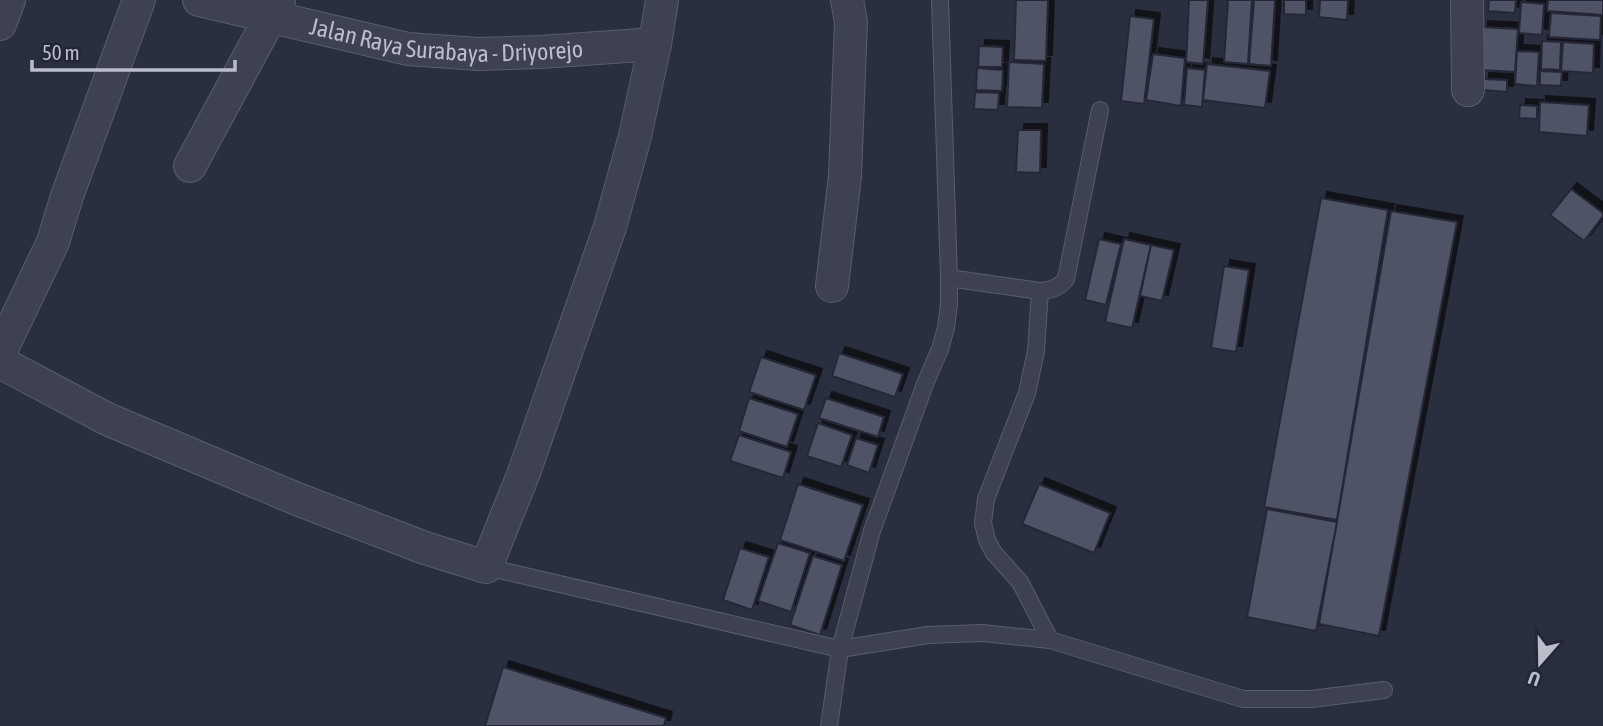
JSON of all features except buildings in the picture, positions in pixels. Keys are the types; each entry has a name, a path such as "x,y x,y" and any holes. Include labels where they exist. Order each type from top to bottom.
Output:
{"street":[{"path":"0,24 9,0"},
{"path":"0,353 53,242 67,196 139,0"},
{"name":"Jalan Raya Surabaya - Driyorejo","path":"199,0 275,9 408,49 478,54 655,44"},
{"path":"0,362 107,419 284,494 425,548 486,567 523,475 610,227 635,136 662,0"},
{"path":"832,286 845,176 851,22 847,0"},
{"path":"1467,0 1468,90"},
{"path":"190,166 275,9"}],"lane":[{"path":"829,726 840,649 872,531 940,349 947,316 949,278 940,0"},
{"path":"949,278 1040,291 1052,289 1066,279 1100,110"},
{"path":"1040,291 1036,351 1027,393 986,499 983,523 994,553 1020,582 1050,640"},
{"path":"486,567 840,649 928,635 982,632 1050,640 1243,699 1311,699 1384,690"}]}
